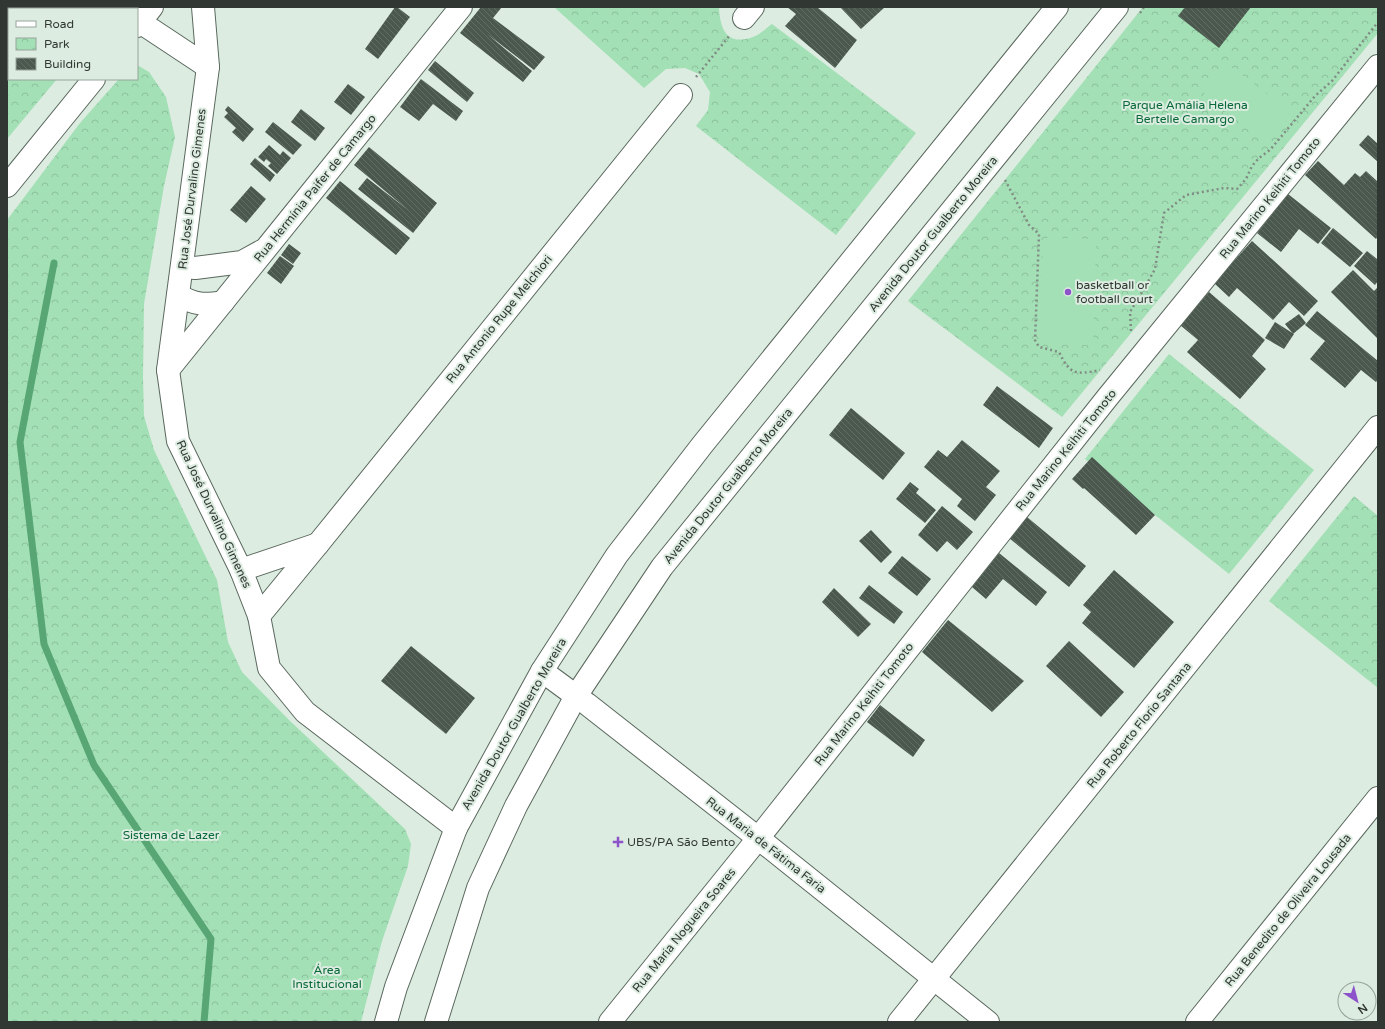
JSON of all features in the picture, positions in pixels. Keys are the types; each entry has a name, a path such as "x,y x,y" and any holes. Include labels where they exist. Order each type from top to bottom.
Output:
{"street":[{"name":"Rua José Durvalino Gimenes","path":"203,7 208,66 168,370 178,441 241,570 259,616 269,668 305,712 456,828"},
{"name":"Rua Hermínia Paifer de Camargo","path":"168,370 461,7"},
{"name":"Avenida Doutor Gualberto Moreira","path":"386,1022 396,987 456,828 542,671 622,549 703,444 1057,7"},
{"name":"Avenida Doutor Gualberto Moreira","path":"436,1022 478,888 516,806 576,696 662,568 1117,7"},
{"path":"143,18 208,66"},
{"name":"Rua Marino Keihiti Tomoto","path":"758,838 1102,404 1378,66"},
{"path":"7,186 93,80"},
{"name":"Rua Antonio Rupe Melchiori","path":"259,616 681,95"},
{"path":"182,267 195,268 242,262 266,248"},
{"path":"178,294 189,301 206,304 223,302"},
{"name":"Rua Roberto Florio Santana","path":"899,1022 1378,427"},
{"path":"241,570 318,544"},
{"name":"Rua Maria de Fátima Faria","path":"542,671 758,838 988,1022"},
{"name":"Rua Benedito de Oliveira Lousada","path":"1197,1022 1378,798"},
{"name":"Rua Maria Nogueira Soares","path":"610,1022 758,838"}],"path":[{"path":"1135,19 1144,7"},
{"path":"681,95 749,12"},
{"path":"1131,334 1130,312 1154,269 1164,213 1186,195 1224,188 1237,188 1246,179 1252,166 1259,158 1270,150 1315,96 1332,81 1378,22"},
{"path":"1009,175 1005,180 1013,197 1029,225 1039,234 1035,340 1039,347 1059,352 1070,369 1077,373 1102,369"}],"green space":[{"path":"7,7 117,7 8,8 8,80 56,80 7,139"},
{"path":"554,7 719,7 723,29 731,38 737,39 756,36 772,24 916,133 836,235 696,126 708,110 710,92 699,74 685,68 666,69 644,88"},
{"name":"Parque Amália Helena Bertelle Camargo","path":"1143,7 1378,7 1378,33 1062,417 908,301"},
{"path":"1227,64 1290,111 1266,142 1203,95"},
{"name":"Sistema de Lazer","path":"138,66 149,72 166,97 175,137 164,186 144,304 144,416 154,450 217,580 228,642 242,672 289,720 405,829 411,844 408,866 382,941 361,1022 7,1022 7,220 80,123 118,80 138,80"},
{"name":"basketball or football court","path":"1043,238 1096,239 1093,345 1040,344"},
{"path":"1169,354 1314,470 1229,574 1085,459"},
{"path":"1354,496 1378,516 1378,688 1269,601"}],"building":[{"path":"395,7 410,17 378,59 365,49"},
{"path":"481,7 502,7 493,18 545,57 534,70 487,34 532,71 523,82 460,33"},
{"path":"787,7 817,7 857,40 835,68 785,26 796,14"},
{"path":"840,7 885,7 861,29"},
{"path":"1185,7 1251,7 1219,48 1178,16"},
{"path":"435,61 474,93 467,102 428,70"},
{"path":"421,79 463,111 456,121 433,104 419,121 400,107"},
{"path":"348,84 365,97 351,115 334,102"},
{"path":"228,106 254,129 243,142 232,132 236,128 224,117 228,113 225,110"},
{"path":"301,109 325,128 315,141 291,122"},
{"path":"273,122 302,145 293,155 265,132"},
{"path":"1368,135 1378,144 1378,162 1359,145"},
{"path":"269,145 280,155 283,151 291,158 277,174 268,166 271,163 266,159 264,162 258,157"},
{"path":"369,147 437,203 413,233 358,189 367,178 408,210 354,165"},
{"path":"255,158 275,175 270,182 250,164"},
{"path":"1318,161 1344,185 1355,173 1360,177 1366,171 1378,182 1378,236 1376,239 1305,175"},
{"path":"340,181 410,238 396,255 326,198"},
{"path":"251,186 266,199 246,223 230,210"},
{"path":"1288,194 1331,228 1318,244 1299,229 1281,252 1257,233"},
{"path":"1333,228 1363,253 1350,267 1321,243"},
{"path":"1252,241 1318,301 1304,316 1289,302 1273,320 1237,288 1229,297 1214,283"},
{"path":"289,244 301,253 293,264 281,255"},
{"path":"1367,251 1377,259 1378,257 1378,281 1375,285 1354,266"},
{"path":"280,256 294,266 281,284 267,273"},
{"path":"1353,270 1374,291 1378,287 1378,339 1331,292"},
{"path":"1209,292 1265,340 1252,356 1266,369 1240,399 1187,352 1198,340 1180,325"},
{"path":"1317,311 1378,361 1378,380 1376,382 1361,370 1345,388 1310,359 1325,341 1305,325"},
{"path":"1299,314 1306,323 1293,334 1285,324"},
{"path":"1275,322 1294,334 1284,349 1265,338"},
{"path":"997,386 1053,428 1039,448 983,405"},
{"path":"851,408 905,453 883,480 829,435"},
{"path":"962,440 1000,471 986,487 996,495 975,521 957,506 962,499 924,467 938,450 947,457"},
{"path":"1092,457 1155,515 1136,535 1072,479"},
{"path":"910,482 919,489 916,493 936,510 925,523 896,499"},
{"path":"942,506 973,532 957,550 947,541 937,552 918,535"},
{"path":"1027,517 1086,566 1069,587 1009,538"},
{"path":"871,530 892,552 881,563 859,541"},
{"path":"999,553 1047,592 1036,606 1003,579 986,599 972,587"},
{"path":"902,556 931,579 917,596 888,573"},
{"path":"1114,570 1174,622 1134,668 1082,623 1091,612 1083,605"},
{"path":"869,585 903,612 894,624 859,598"},
{"path":"834,588 871,624 858,637 822,602"},
{"path":"948,620 1024,681 992,712 922,652"},
{"path":"1069,641 1124,692 1101,717 1046,666"},
{"path":"411,646 475,698 446,734 381,681"},
{"path":"880,705 925,740 913,757 867,722"}],"waterway":[{"path":"54,263 20,442 44,644 94,765 211,939 204,1022"}],"place":[{"name":"basketball or football court","path":"1068,292"},
{"name":"UBS/PA São Bento","path":"618,842"}],"park label":[{"name":"Área Institucional","path":"327,977"}]}
